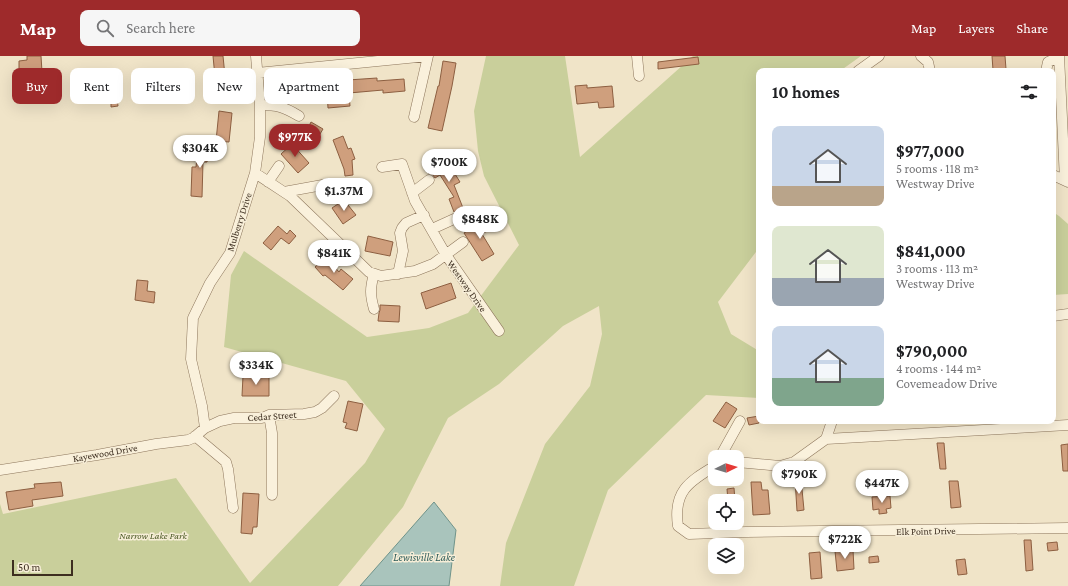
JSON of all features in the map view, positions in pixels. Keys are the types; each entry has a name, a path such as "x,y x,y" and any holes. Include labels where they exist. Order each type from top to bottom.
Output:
{"street":[{"name":"Mulberry Drive","path":"205,428 202,406 191,359 193,318 210,283 230,253 255,173 260,137 260,105 256,56"},
{"path":"257,73 428,56 414,117"},
{"path":"636,56 639,76"},
{"path":"862,68 879,56"},
{"path":"921,56 928,62 929,68"},
{"path":"1047,68 1048,62 1059,57 1057,121 1066,181"},
{"path":"260,105 276,105 299,116"},
{"path":"382,167 402,164 415,201 446,255 463,242"},
{"path":"268,182 279,166"},
{"path":"255,173 284,192 296,202 369,272 374,274 371,284 370,297 374,309"},
{"path":"1056,176 1066,181"},
{"path":"412,193 429,180"},
{"path":"284,192 328,184"},
{"path":"432,229 465,214"},
{"path":"398,274 403,251 400,233 402,228 406,223 424,215"},
{"name":"Westway Drive","path":"374,274 381,276 415,271 433,264 446,255 499,331"},
{"path":"1056,316 1068,314"},
{"name":"Cedar Street","path":"205,428 220,421 234,418 262,418 269,415 304,414 315,412 322,408 334,396"},
{"path":"269,415 272,434 272,495"},
{"path":"724,450 740,421"},
{"path":"826,439 831,424"},
{"path":"744,463 780,466 794,462 826,439 1068,425"},
{"name":"Kayewood Drive","path":"0,470 188,440 196,436 205,428"},
{"path":"196,436 226,462 233,508"},
{"name":"Elk Point Drive","path":"708,470 690,482 680,497 676,512 678,526 689,534 1068,528"}],"green space":[{"name":"Narrow Lake Park","path":"486,56 565,56 580,157 693,56 861,56 844,68 756,68 756,252 718,302 731,334 756,349 756,398 706,395 608,490 574,586 500,586 506,543 545,444 590,386 602,334 599,306 563,326 499,384 448,418 403,507 338,586 0,586 0,504 3,514 176,478 250,583 365,463 385,429 346,381 224,347 231,275 244,251 367,337 429,328 468,313 519,245 484,176 478,151 474,111"},
{"path":"1056,214 1068,224 1068,294 1056,295"}],"water":[{"name":"Lewisville Lake","path":"434,502 456,530 449,586 360,586"}],"building":[{"path":"27,56 41,56 42,68 19,68 19,61 27,60"},
{"path":"213,56 223,56 224,68 214,68"},
{"path":"992,56 1005,56 1006,68 993,68"},
{"path":"698,57 699,64 658,69 658,62"},
{"path":"443,61 456,63 442,131 428,128 439,86"},
{"path":"377,78 377,81 404,79 405,91 383,93 383,90 353,93 353,80"},
{"path":"587,85 587,88 612,86 614,107 599,108 598,102 577,104 575,86"},
{"path":"111,104 118,104 118,106 111,107"},
{"path":"328,104 350,104 350,106 328,108"},
{"path":"219,111 232,113 229,142 216,141"},
{"path":"311,122 323,129 317,139 306,132"},
{"path":"343,136 348,149 351,148 355,159 352,160 353,175 345,176 344,169 333,140"},
{"path":"199,140 210,142 207,162 203,162 202,197 191,196 192,167 196,167"},
{"path":"292,144 309,163 298,173 281,154"},
{"path":"447,161 460,182 454,185 463,208 454,212 449,199 454,197 440,175 435,178 432,174 428,173"},
{"path":"344,200 356,215 343,224 332,208"},
{"path":"485,220 490,229 482,234 494,254 482,261 464,233"},
{"path":"278,226 287,234 290,230 296,236 289,244 281,238 271,250 263,243"},
{"path":"368,236 393,242 390,256 365,251"},
{"path":"326,257 339,272 341,269 353,279 343,290 325,275 323,276 315,267"},
{"path":"137,280 148,281 147,291 155,292 154,303 135,300"},
{"path":"451,283 456,298 426,309 421,293"},
{"path":"380,305 400,306 399,322 378,321"},
{"path":"243,376 269,377 269,396 242,396"},
{"path":"348,401 363,404 357,431 345,428 347,423 343,422"},
{"path":"726,402 737,409 725,428 713,421"},
{"path":"756,416 756,424 749,425 747,418"},
{"path":"937,443 944,443 946,469 940,469"},
{"path":"1068,444 1068,471 1063,471 1061,445"},
{"path":"795,479 801,479 804,510 797,511"},
{"path":"949,481 958,481 961,507 951,508"},
{"path":"61,482 63,496 32,500 33,506 9,510 6,492 35,488 34,484"},
{"path":"751,482 761,482 762,490 768,490 770,514 753,515"},
{"path":"734,488 734,494 727,494 727,489"},
{"path":"243,493 259,494 257,527 253,527 252,534 241,533"},
{"path":"890,496 891,508 886,509 887,513 879,514 879,509 873,510 872,497"},
{"path":"1024,540 1031,540 1033,570 1026,571"},
{"path":"1057,542 1058,550 1048,551 1047,543"},
{"path":"853,550 854,569 837,571 835,551"},
{"path":"820,552 822,578 811,579 809,553"},
{"path":"878,556 879,562 869,563 869,557"},
{"path":"965,559 967,574 958,575 956,560"}]}
